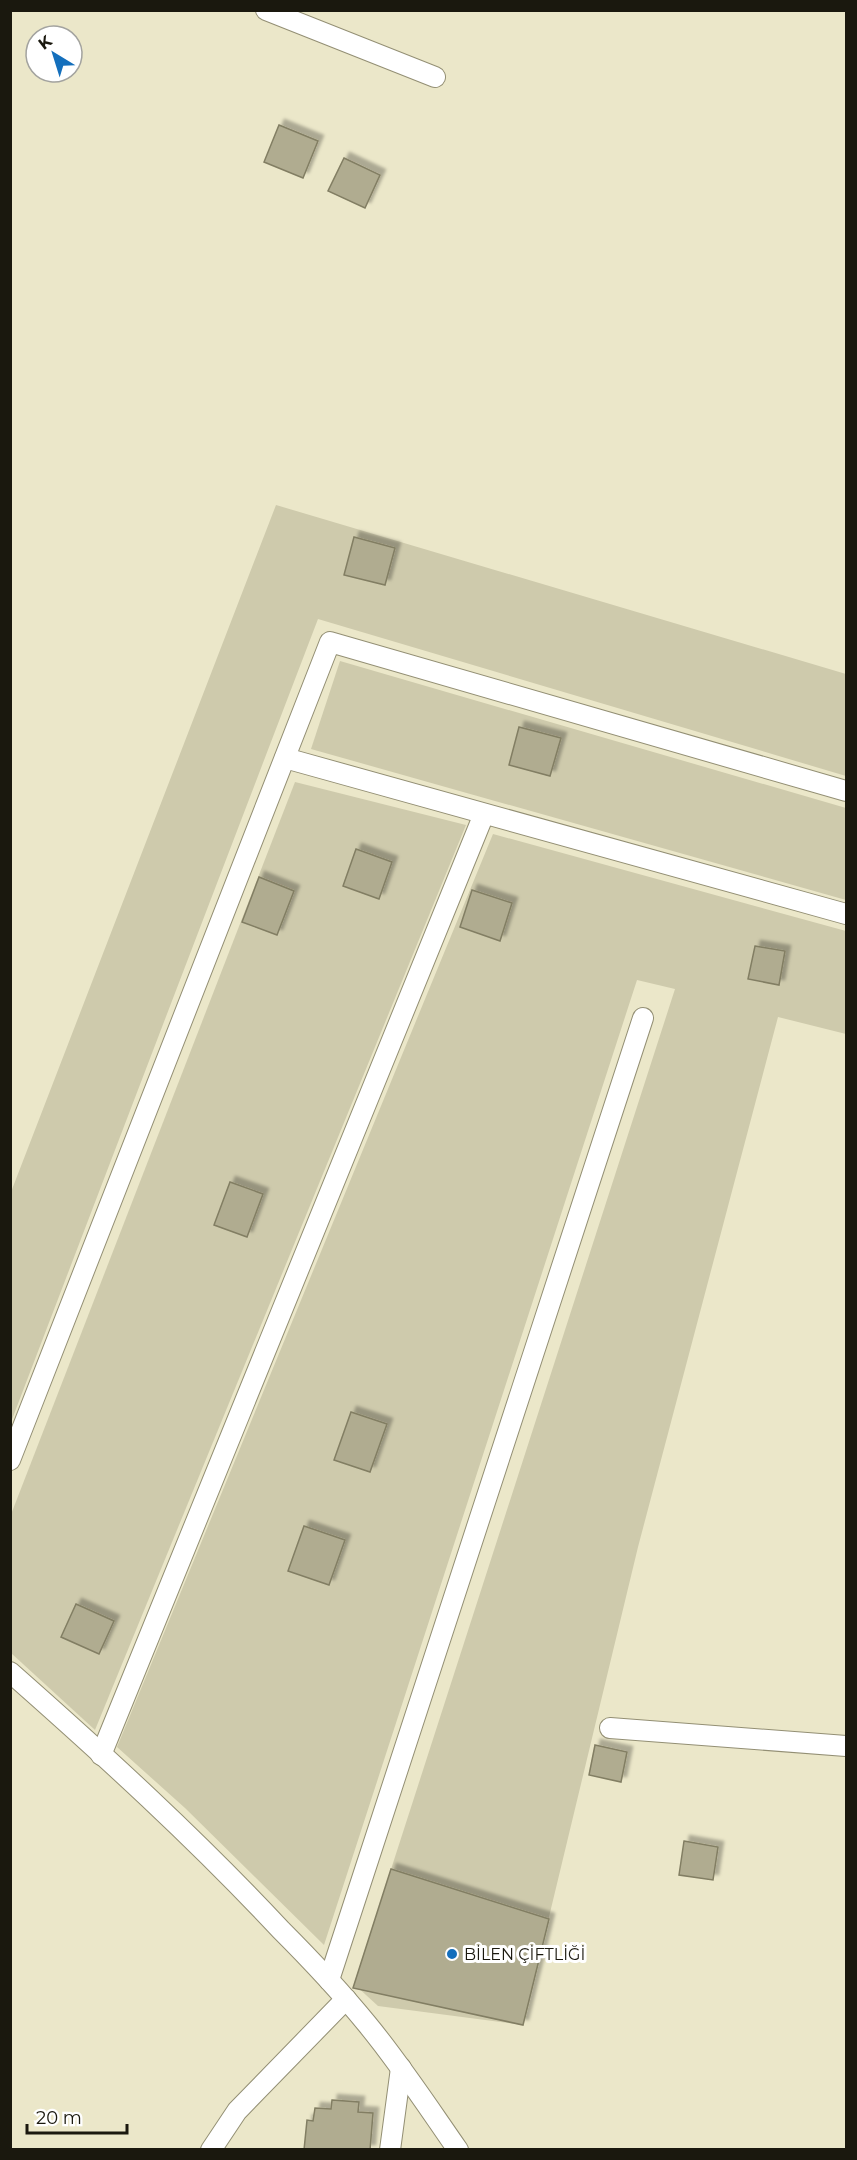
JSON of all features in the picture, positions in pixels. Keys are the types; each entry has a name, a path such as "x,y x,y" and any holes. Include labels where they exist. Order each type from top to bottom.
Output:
{"lane":[{"path":"266,10 435,77"},
{"path":"10,1461 330,642 846,791"},
{"path":"285,758 846,914"},
{"path":"101,1755 484,814"},
{"path":"329,1980 643,1018"},
{"path":"10,1672 182,1829 241,1887 329,1980 401,2068 458,2150"},
{"path":"610,1728 846,1746"},
{"path":"211,2150 237,2111 346,1999"},
{"path":"390,2150 401,2068"}],"shaded area":[{"path":"276,505 846,674 846,776 318,619 11,1422 11,1192"},
{"path":"340,661 846,808 846,900 311,749"},
{"path":"295,782 466,825 95,1730 11,1653 10,1517"},
{"path":"493,834 846,931 846,1034 778,1017 638,1547 523,2025 378,2006 354,1984 675,989 637,980 324,1945 185,1808 117,1747"}],"building":[{"path":"279,125 318,141 303,178 264,162"},
{"path":"344,158 380,175 365,208 328,191"},
{"path":"354,537 395,548 385,585 344,575"},
{"path":"519,727 561,738 550,776 509,765"},
{"path":"356,849 392,862 379,899 343,886"},
{"path":"259,877 294,891 277,935 242,922"},
{"path":"472,890 512,903 500,941 460,927"},
{"path":"755,946 785,951 779,985 748,979"},
{"path":"230,1182 263,1194 247,1237 214,1225"},
{"path":"351,1412 387,1424 370,1472 334,1460"},
{"path":"304,1526 345,1540 329,1585 288,1571"},
{"path":"76,1604 114,1621 99,1654 61,1637"},
{"path":"595,1745 627,1752 621,1782 589,1775"},
{"path":"684,1841 718,1847 713,1880 679,1875"},
{"name":"BİLEN ÇİFTLİĞİ","path":"391,1869 549,1919 523,2025 353,1988"},
{"path":"332,2100 359,2102 358,2112 373,2113 370,2150 304,2150 307,2120 313,2121 315,2108 331,2109"}],"place":[{"name":"BİLEN ÇİFTLİĞİ","path":"452,1954"}]}
